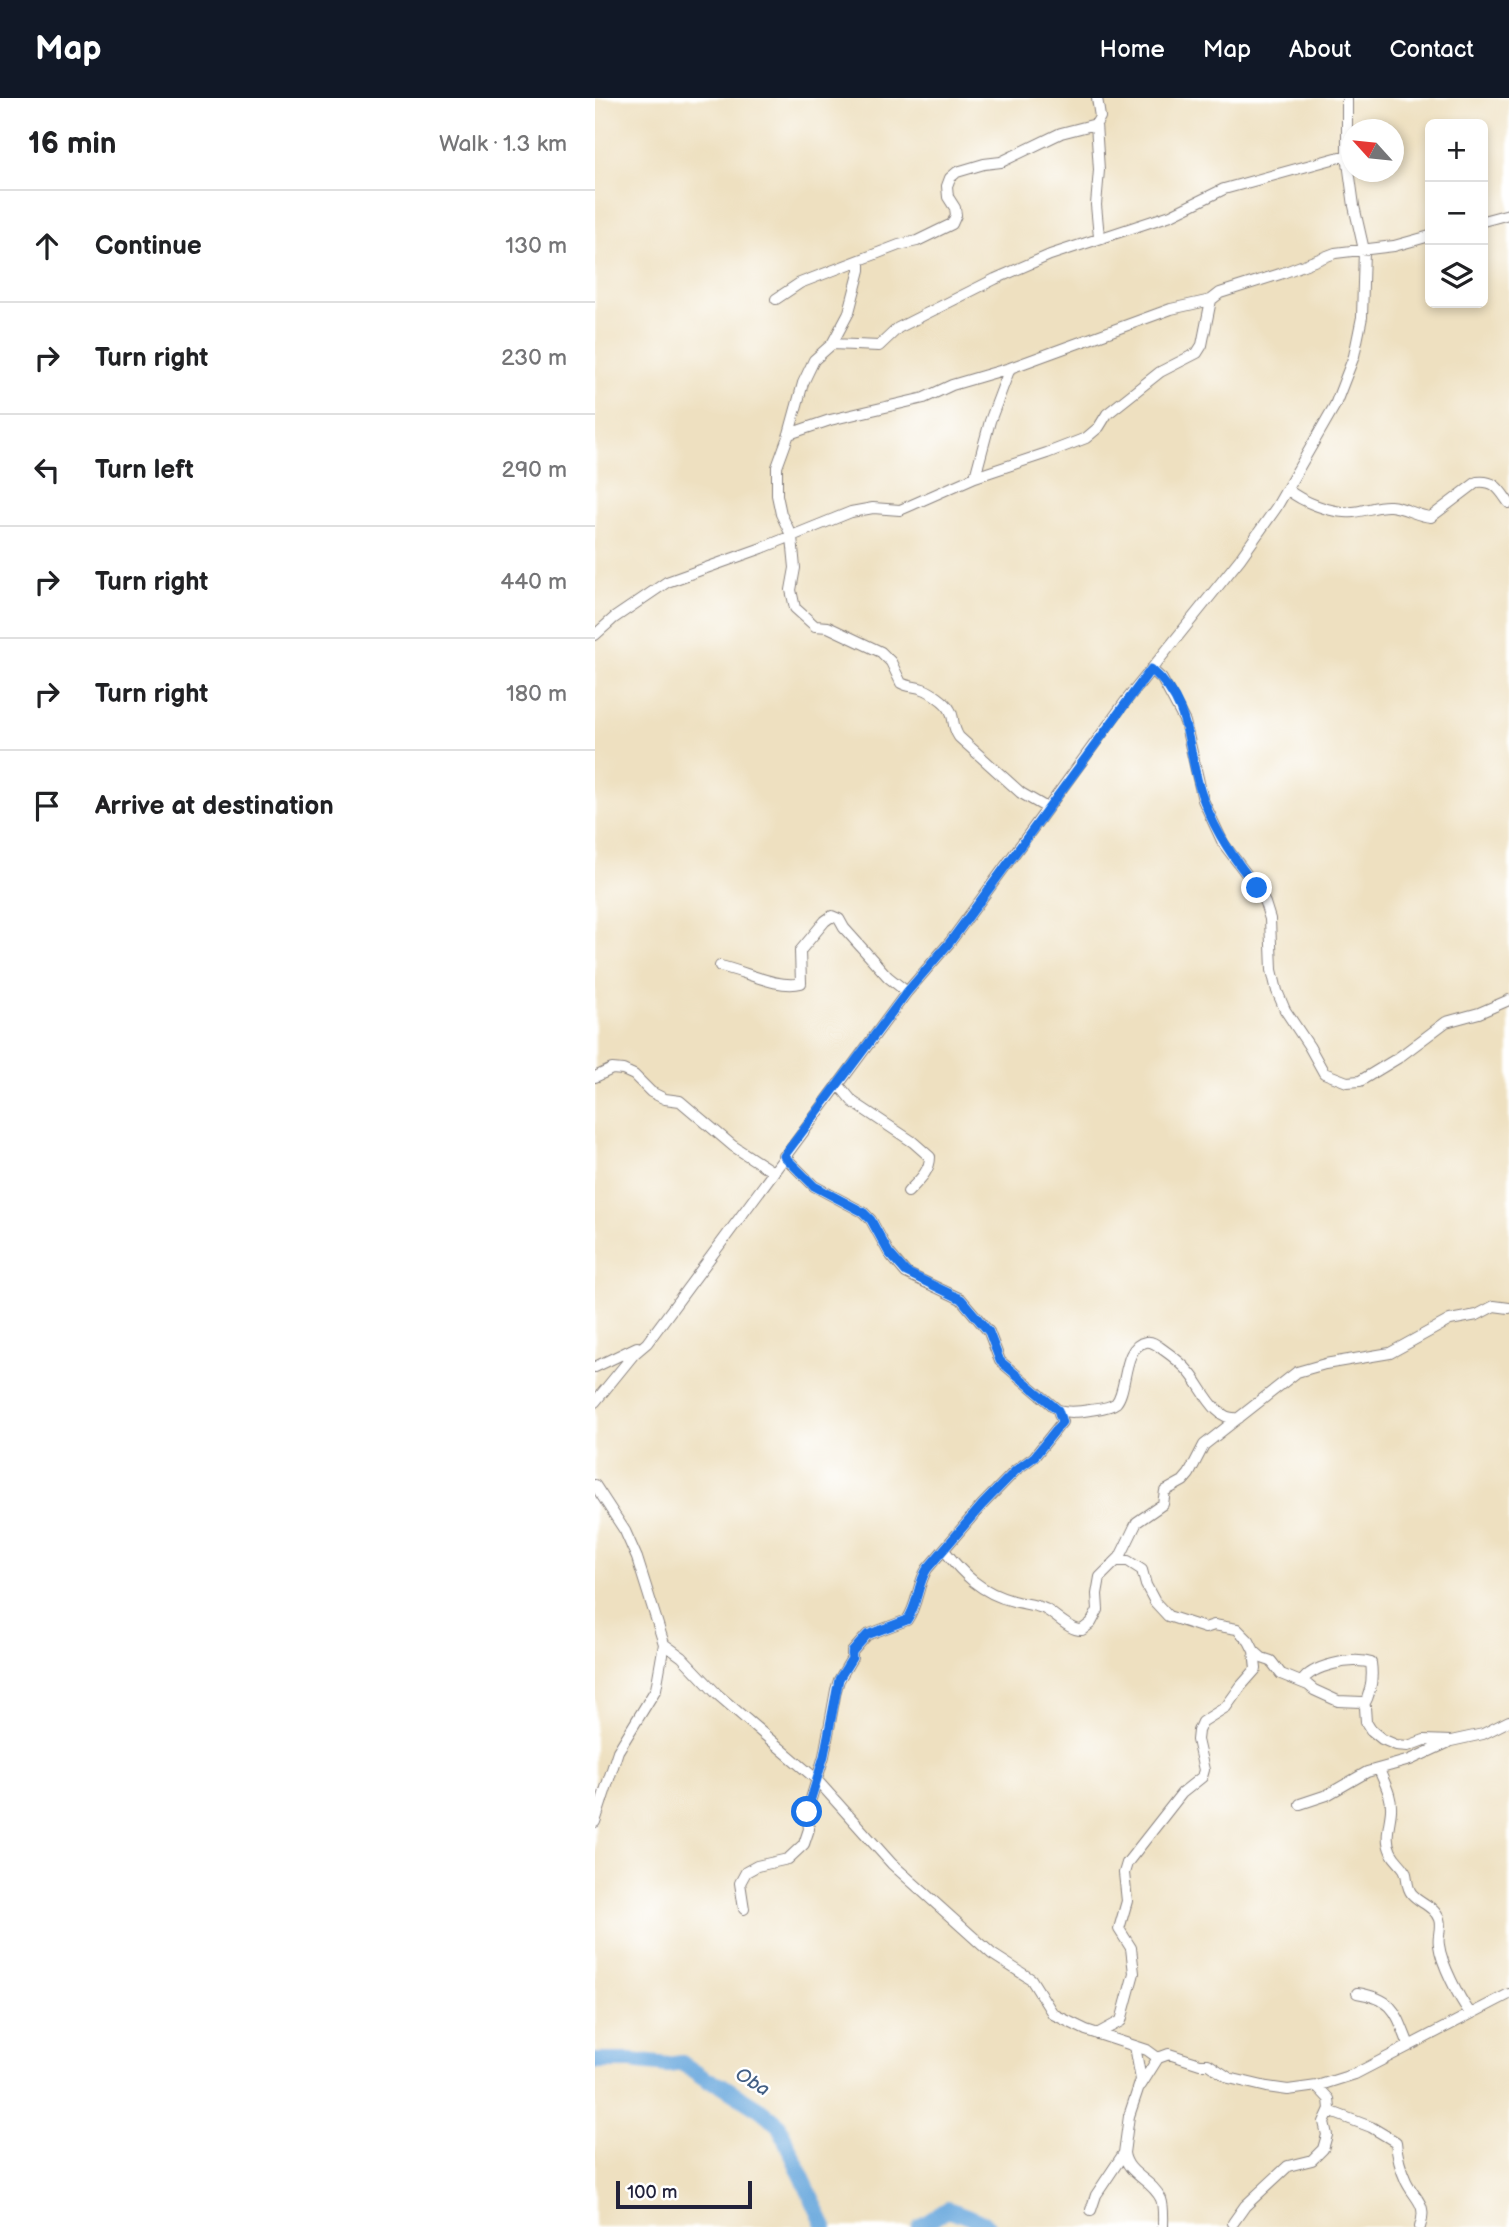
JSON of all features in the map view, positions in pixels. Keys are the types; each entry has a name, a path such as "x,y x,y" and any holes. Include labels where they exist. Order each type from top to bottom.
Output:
{"street":[{"path":"1097,98 1100,117 1096,124 1099,170 1096,205 1099,237"},
{"path":"1347,98 1347,119"},
{"path":"776,299 800,284 898,245 917,242 952,224 956,215 947,186 950,178 957,172 1001,162 1061,133 1096,124"},
{"path":"832,344 879,346 898,328 995,279 1050,255 1171,215 1224,188 1341,157"},
{"path":"595,1402 634,1354 647,1343 907,992 950,942 1151,669 1240,559 1287,489 1335,405 1354,356 1362,317 1364,250 1351,182"},
{"path":"1488,220 1509,214"},
{"path":"789,434 923,398 952,385 1010,368 1171,309 1211,300 1220,293 1335,253 1394,246 1425,237"},
{"path":"860,261 860,271 849,312 832,344 814,360 803,383 778,467 777,495 781,514 792,537 795,568 791,590 795,608 815,626 828,627 881,652 891,662 901,683 922,688 945,704 951,711 953,727 959,737 1021,793 1048,808"},
{"path":"595,635 614,618 667,582 862,509 900,510 975,477 1086,438 1107,414 1160,372 1197,353 1202,345 1211,300"},
{"path":"975,477 990,421 1010,368"},
{"path":"1287,489 1294,495 1341,513 1386,505 1418,516 1431,517 1477,482 1486,481 1495,484 1509,503"},
{"path":"1151,669 1162,679 1185,722 1203,800 1223,843 1265,903 1270,919 1272,970 1277,991 1285,1010 1324,1073 1347,1082 1360,1081 1398,1058 1446,1022 1479,1013 1509,1000"},
{"path":"720,966 772,981 796,985 801,983 800,951 832,916 839,919 888,977 907,992"},
{"path":"595,1077 612,1069 634,1075 651,1091 680,1101 733,1146 773,1172"},
{"path":"838,1084 853,1102 913,1142 930,1157 930,1164 925,1172 908,1192"},
{"path":"784,1156 814,1186 863,1212 871,1220 889,1253 906,1272 961,1299 989,1332 1000,1361 1058,1410 1078,1412 1116,1403 1131,1356 1145,1342 1153,1343 1189,1371 1218,1411 1227,1417 1240,1418"},
{"path":"944,1549 960,1571 977,1586 1011,1601 1042,1608 1078,1631 1090,1623 1098,1610 1100,1577 1116,1561 1137,1522 1163,1504 1165,1491 1183,1481 1189,1474 1204,1445 1297,1372 1325,1364 1390,1353 1450,1320 1477,1315 1495,1306 1509,1308"},
{"path":"595,1367 647,1343"},
{"path":"744,1909 740,1883 746,1872 757,1866 788,1860 804,1844 809,1829 807,1812 826,1749 839,1679 852,1658 852,1652 867,1635 907,1620 914,1606 920,1581 982,1505 1016,1470 1034,1457 1050,1438 1062,1422 1058,1410"},
{"path":"595,1485 625,1531 633,1549 664,1644 656,1689 618,1751 595,1822"},
{"path":"1116,1561 1128,1561 1142,1570 1155,1602 1168,1616 1205,1628 1214,1625 1237,1629 1254,1650 1262,1658 1271,1661 1281,1674 1338,1701 1362,1702 1364,1705"},
{"path":"664,1644 682,1657 717,1694 817,1779 892,1864 984,1947 1031,1979 1053,2014 1097,2034 1147,2050 1158,2059"},
{"path":"1097,2034 1121,2021 1134,1973 1131,1948 1119,1929 1127,1900 1124,1873 1126,1863 1182,1793 1202,1777 1204,1770 1197,1740 1198,1731 1202,1722 1226,1707 1256,1669 1254,1650"},
{"path":"1302,1682 1317,1669 1352,1659 1371,1663 1369,1696 1364,1705 1366,1721 1375,1735 1388,1743 1408,1746 1424,1740 1451,1741"},
{"path":"1300,1804 1327,1795 1382,1766 1410,1760 1451,1741 1483,1734 1509,1721"},
{"path":"1379,1769 1390,1798 1388,1845 1403,1868 1407,1877 1406,1884 1413,1895 1423,1900 1439,1917 1440,1954 1458,1996 1470,2013"},
{"path":"1357,1993 1382,1999 1392,2007 1409,2045"},
{"path":"1163,2227 1160,2197 1127,2166 1124,2152 1129,2116 1139,2087 1158,2059 1169,2054 1208,2064 1230,2078 1267,2087 1288,2090 1317,2086 1355,2074 1509,1994"},
{"path":"1135,2046 1140,2071 1139,2087"},
{"path":"1233,2223 1245,2206 1288,2166 1305,2163 1317,2156 1326,2141 1324,2122 1329,2111 1329,2099 1317,2086"},
{"path":"1329,2111 1371,2127 1396,2142 1399,2163 1408,2184 1421,2202 1423,2211 1420,2227"},
{"path":"1091,2210 1096,2195 1124,2152"}],"waterway":[{"name":"Oba","path":"595,2061 668,2065 682,2063 761,2110 778,2124 825,2227"},
{"name":"Oba","path":"920,2227 948,2209 988,2227"}],"route":[{"path":"807,1812 824,1756 839,1679 857,1644 875,1631 907,1620 911,1615 920,1581 927,1569 982,1505 1016,1470 1034,1457 1062,1422 1058,1410 1000,1361 989,1332 961,1299 906,1272 889,1253 871,1220 863,1212 814,1186 784,1156 907,992 950,942 1151,669 1162,679 1178,705 1185,722 1203,800 1223,843 1257,888"}]}
